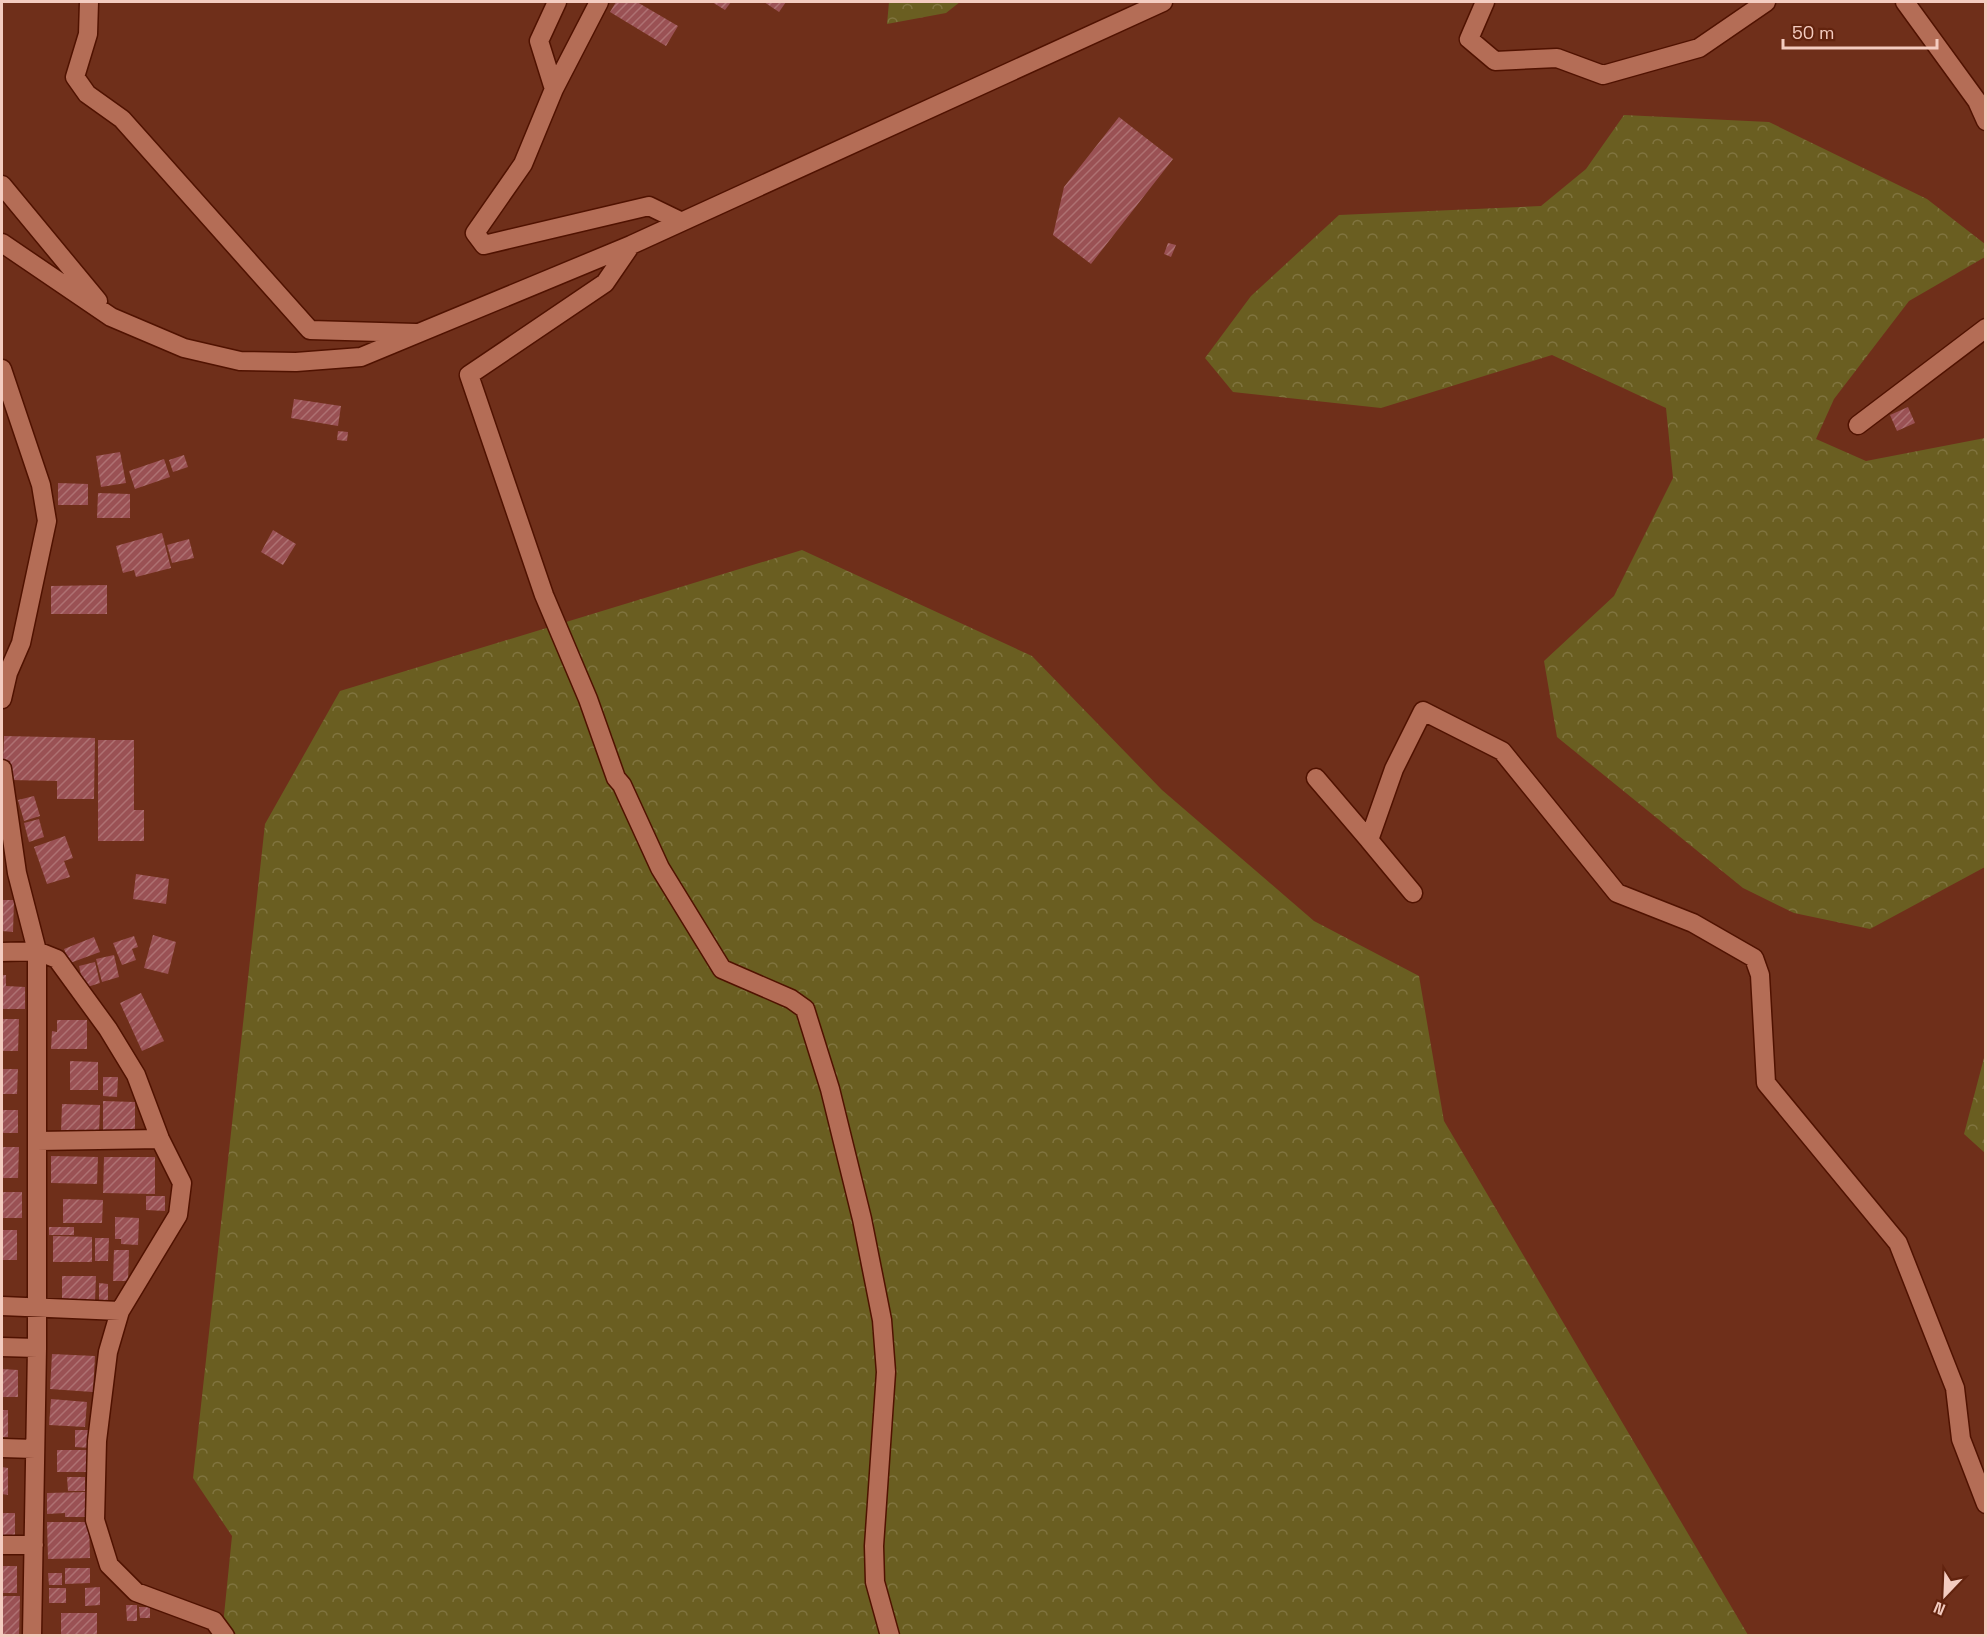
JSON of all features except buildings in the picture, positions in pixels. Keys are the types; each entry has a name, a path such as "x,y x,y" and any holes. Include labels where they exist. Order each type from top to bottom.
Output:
{"street":[{"path":"89,2 88,34 75,77 87,94 122,118 310,330 423,333"},
{"path":"554,89 539,41 557,2"},
{"path":"599,2 554,89 523,164 475,233 484,245 649,206 680,221"},
{"path":"2,243 111,317 184,348 240,362 296,362 361,357 631,246 680,221 1163,2"},
{"path":"1485,2 1469,39 1496,61 1557,58 1603,75 1699,48 1766,2"},
{"path":"1905,2 1977,101 1986,121"},
{"path":"2,185 111,317"},
{"path":"631,246 605,283 469,375 544,595 588,699 616,778 622,785 660,868 722,969 791,999 805,1009 833,1100 862,1219 882,1320 886,1372 874,1546 875,1582 890,1635"},
{"path":"1858,425 1986,328"},
{"path":"2,369 41,485 47,521 21,643 8,673 2,699"},
{"path":"1369,840 1394,769 1423,711 1502,751 1617,893 1693,923 1754,958 1760,975 1766,1083 1898,1243 1955,1388 1961,1439 1986,1504"},
{"path":"2,769 16,873 37,951 37,1348 32,1635"},
{"path":"1316,778 1413,893"},
{"path":"2,952 37,951 57,959 108,1029 136,1075 160,1139 183,1184 177,1215 120,1311 108,1352 97,1441 95,1520 109,1566 136,1592 214,1621 225,1635"},
{"path":"37,1141 160,1139"},
{"path":"2,1306 120,1311"},
{"path":"2,1347 37,1348"},
{"path":"2,1448 35,1449"},
{"path":"2,1545 34,1545"}],"green space":[{"path":"889,2 960,2 946,13 887,24"},
{"path":"1624,115 1769,122 1927,199 1985,244 1985,257 1909,301 1834,399 1816,439 1866,461 1985,438 1985,867 1870,929 1794,913 1743,888 1557,737 1544,661 1614,596 1673,478 1666,408 1552,355 1381,408 1233,392 1205,358 1251,296 1339,215 1541,206 1586,169"},
{"path":"802,550 1032,656 1162,790 1314,921 1419,976 1444,1121 1748,1635 222,1635 232,1536 193,1478 265,824 340,691"},
{"path":"1985,1054 1986,1153 1964,1134"}]}
